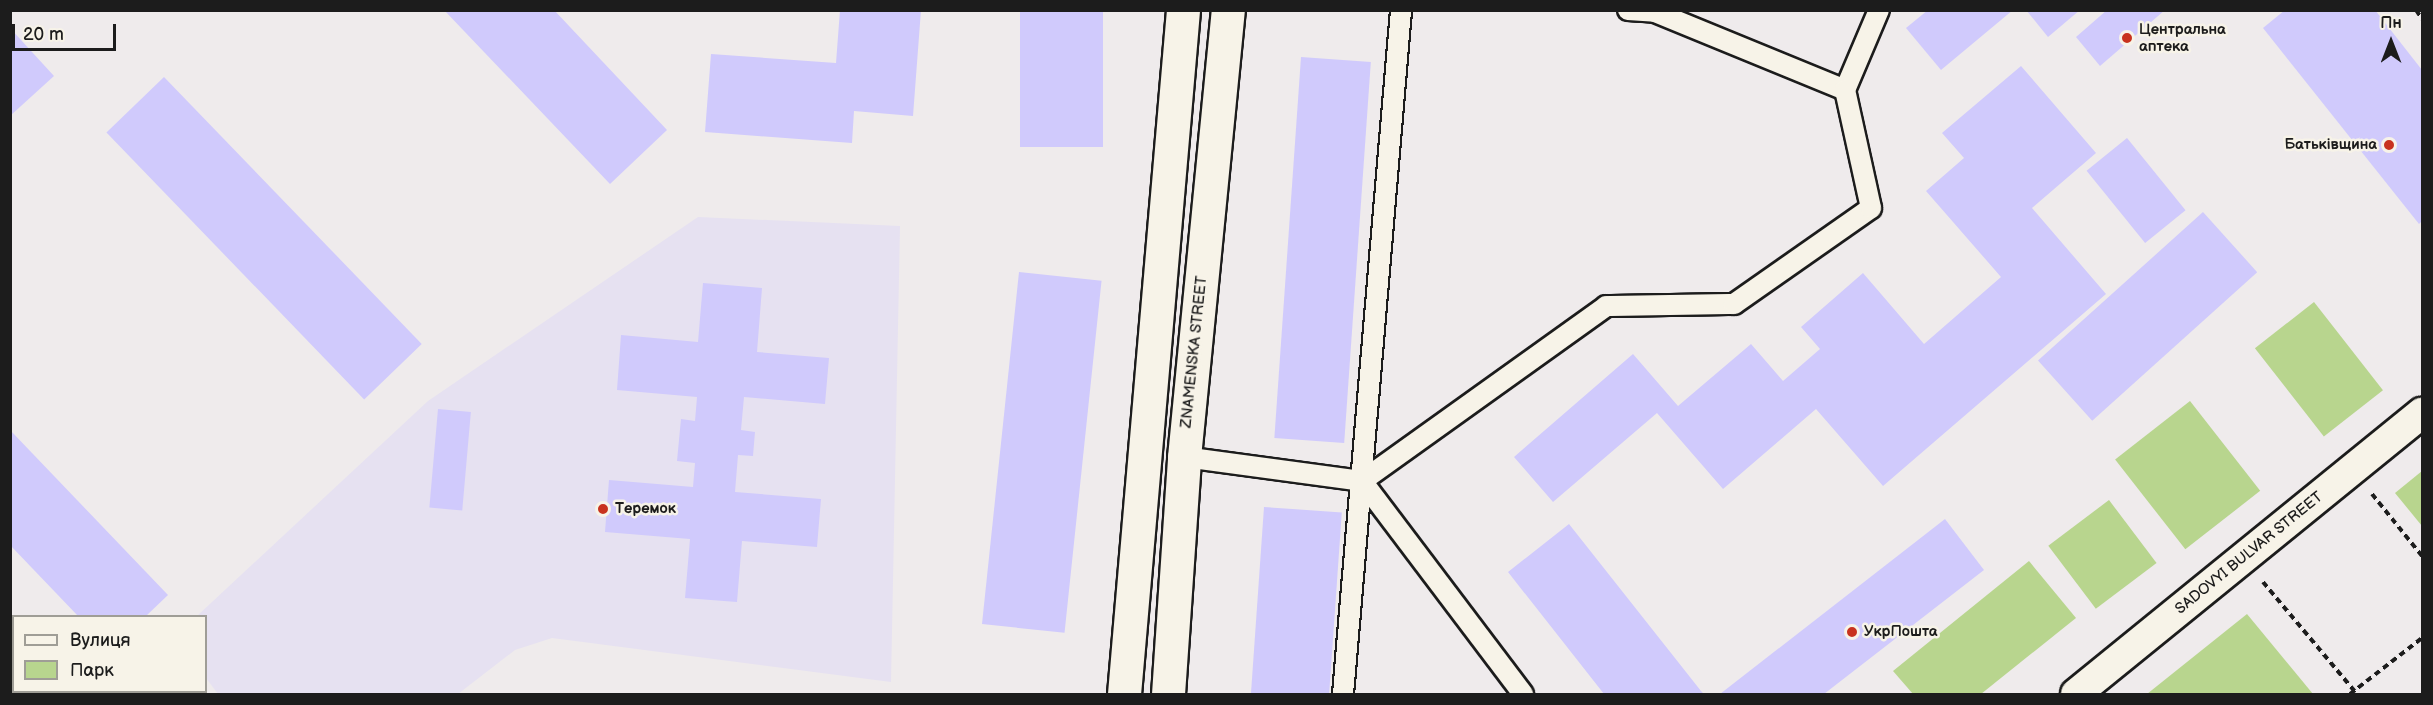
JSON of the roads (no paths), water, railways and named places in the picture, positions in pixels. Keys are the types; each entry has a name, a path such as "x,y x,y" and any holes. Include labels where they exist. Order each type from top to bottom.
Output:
{"main road":[{"path":"1124,694 1183,10"},
{"name":"ZNAMENSKA STREET","path":"1168,694 1184,457 1228,10"}],"street":[{"name":"SADOVYI BULVAR STREET","path":"2076,694 2422,412"}],"lane":[{"path":"1343,694 1401,10"},
{"path":"1628,10 1681,17 1845,90"},
{"path":"1184,457 1362,481 1606,306 1734,304 1871,208 1845,90 1879,10"},
{"path":"1362,481 1522,694"}],"place":[{"name":"Центральна аптека","path":"2127,38"},
{"name":"Батьківщина","path":"2389,145"},
{"name":"Теремок","path":"603,509"},
{"name":"УкрПошта","path":"1852,632"}]}
